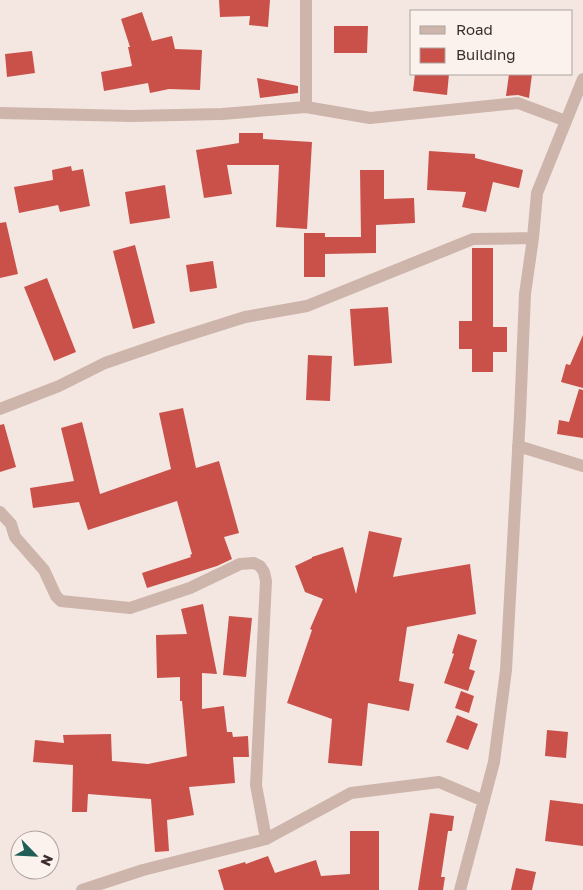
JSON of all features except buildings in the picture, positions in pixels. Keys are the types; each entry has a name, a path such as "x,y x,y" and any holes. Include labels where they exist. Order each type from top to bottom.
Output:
{"street":[{"path":"306,0 306,107"},
{"path":"460,890 494,762 506,670 525,294 537,193 583,78"},
{"path":"0,113 132,116 222,114 306,107 370,118 518,103 566,121"},
{"path":"0,409 59,386 105,363 246,317 307,306 473,239 533,238"},
{"path":"518,446 583,466"},
{"path":"0,512 11,524 15,537 44,570 56,596 61,601 130,608 190,588 240,564 254,563 260,566 266,581 256,785 266,839"},
{"path":"82,890 143,870 266,839 351,793 439,782 484,801"}]}
